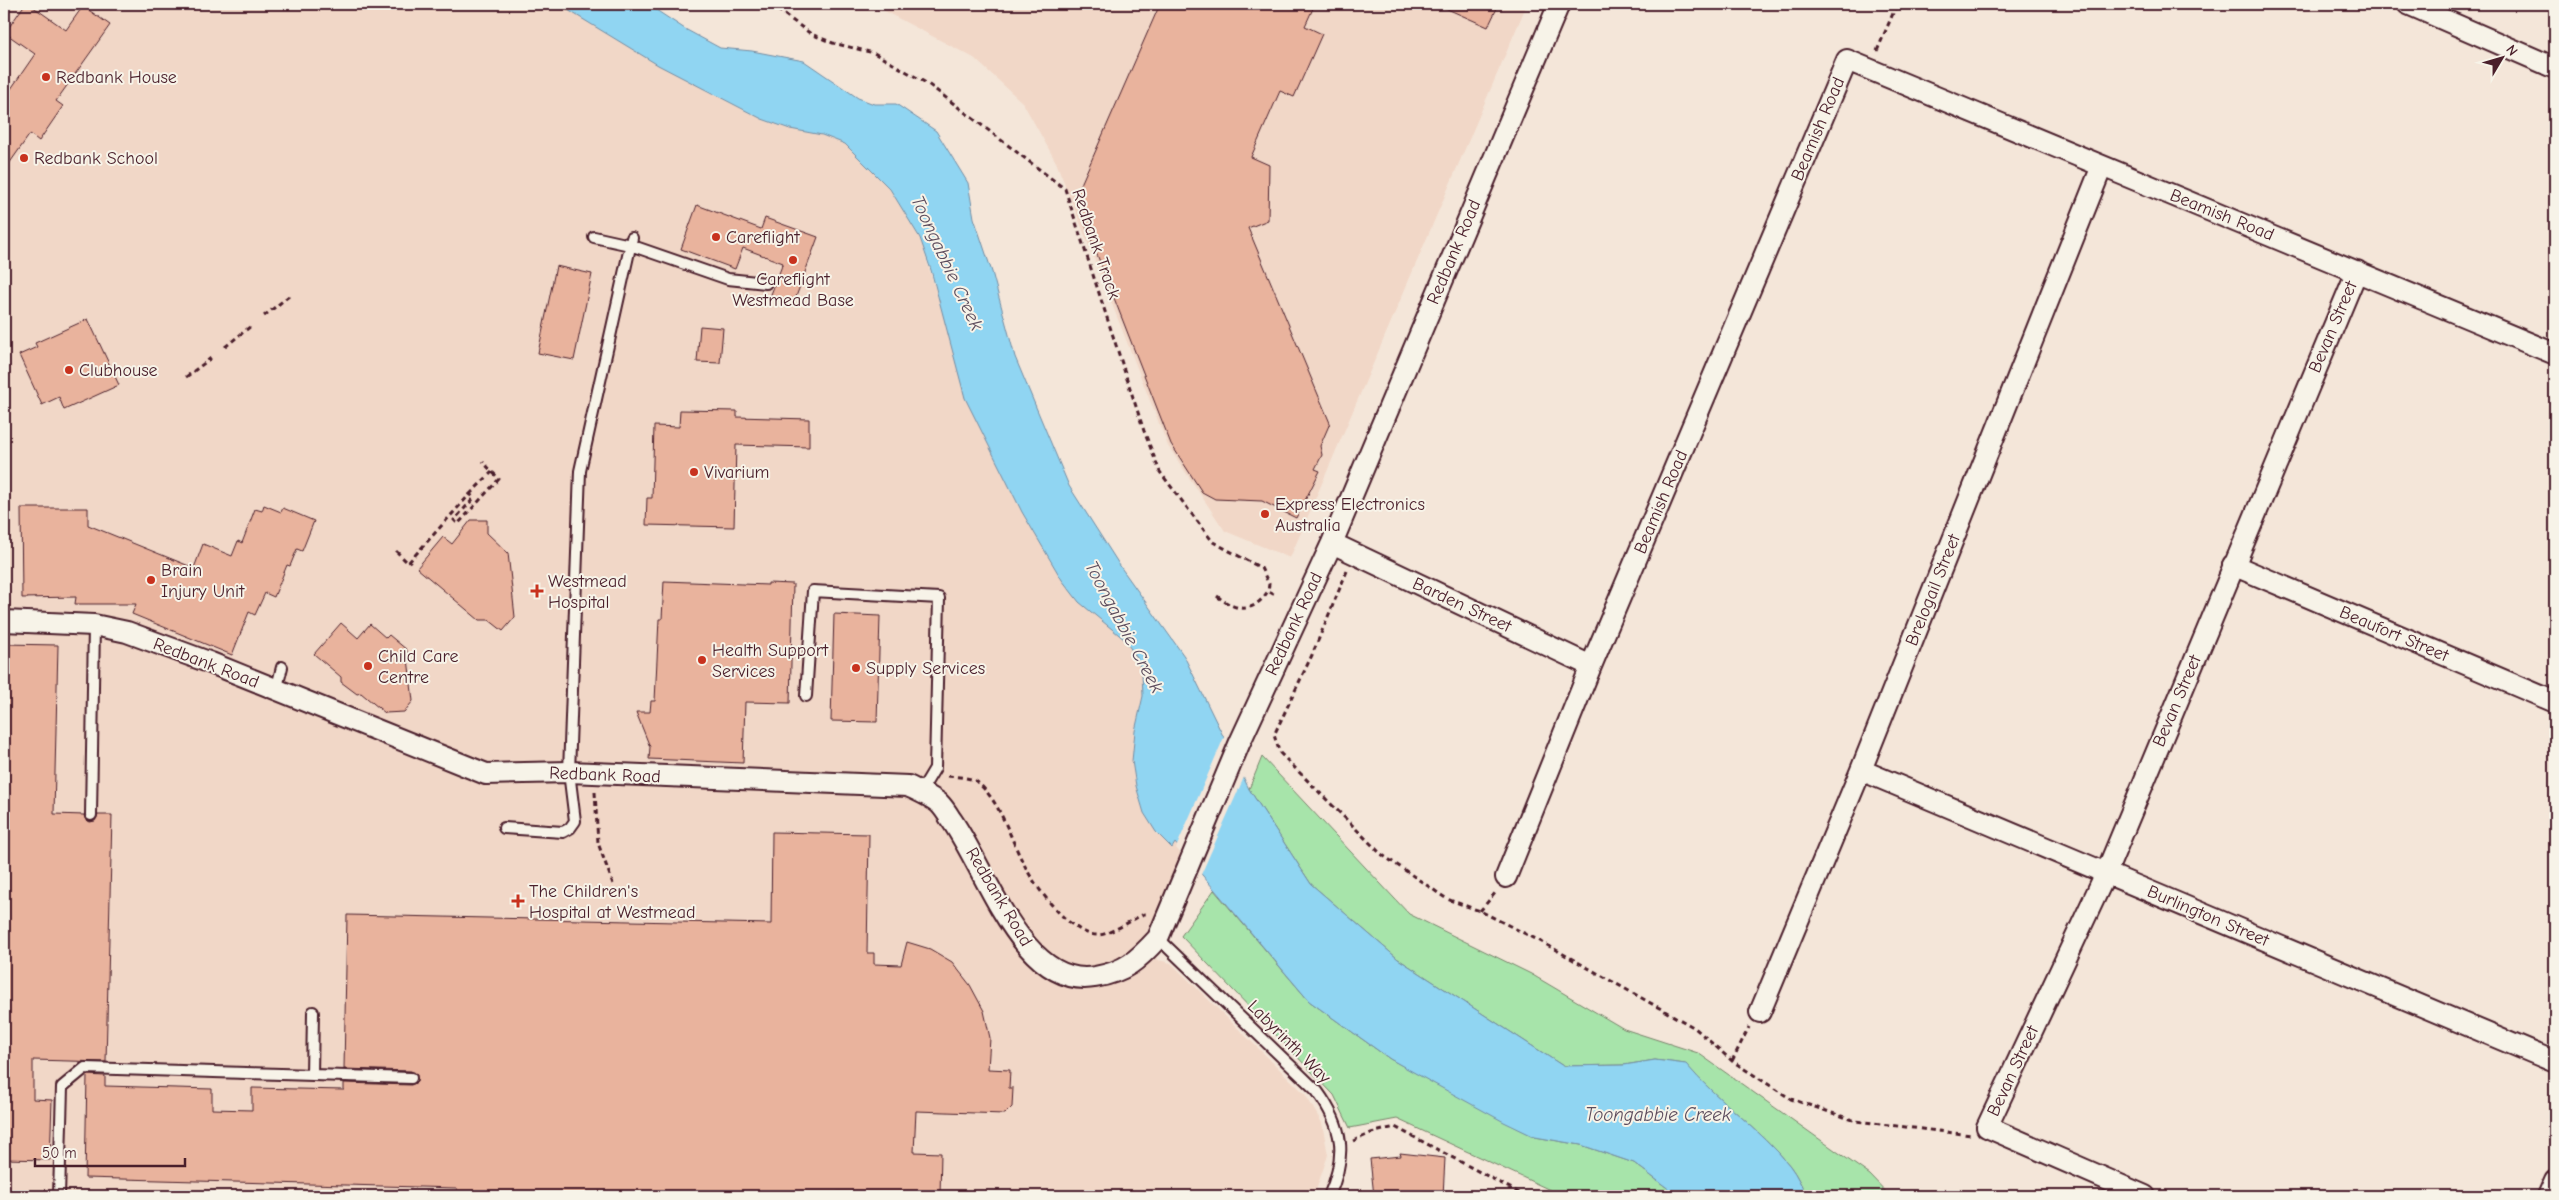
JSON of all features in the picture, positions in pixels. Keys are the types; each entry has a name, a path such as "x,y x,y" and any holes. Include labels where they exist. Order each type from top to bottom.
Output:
{"street":[{"name":"Redbank Road","path":"4,621 94,625 127,632 486,774 569,772 908,786 939,803 961,832 1008,918 1029,950 1057,973 1084,979 1106,975 1136,962 1158,938 1240,742 1332,543 1559,4"},
{"path":"2408,4 2555,68"},
{"name":"Beamish Road","path":"1506,877 1591,666 1847,60 2555,354"},
{"name":"Brelogail Street","path":"1760,1012 1861,770 2102,166"},
{"name":"Bevan Street","path":"1987,1127 2106,873 2357,271"},
{"name":"Barden Street","path":"1332,543 1591,666"},
{"name":"Beaufort Street","path":"2233,566 2555,702"},
{"name":"Burlington Street","path":"1861,770 2555,1062"},
{"path":"1987,1127 2145,1196"},
{"path":"2548,1196 2555,1180"}],"lane":[{"path":"594,237 631,242 728,279 766,283"},
{"path":"504,828 553,833 563,832 570,828 575,821 569,772 580,471 631,242"},
{"path":"806,696 813,591 939,598 935,768 920,793"},
{"path":"90,815 94,625"},
{"path":"276,690 282,667"},
{"name":"Labyrinth Way","path":"1158,938 1317,1091 1335,1122 1340,1142 1339,1172 1329,1196"},
{"path":"312,1075 313,1012"},
{"path":"59,1196 62,1087 85,1068 411,1078"}],"path":[{"name":"Redbank Track","path":"770,4 811,34 833,43 874,53 928,84 1065,189 1144,431 1160,472 1182,504 1213,542 1261,568 1269,584 1268,591"},
{"path":"1869,70 1897,4"},
{"path":"264,316 289,296"},
{"path":"225,347 251,326"},
{"path":"186,377 212,358"},
{"path":"470,494 474,498 454,520 458,524 499,479 483,462"},
{"path":"396,551 408,563 492,472"},
{"path":"1347,571 1312,654 1274,736 1280,753 1380,854 1446,899 1480,911 1540,941 1695,1028 1732,1061 1790,1099 1856,1121 1970,1135 1987,1127"},
{"path":"1217,596 1226,603 1245,609 1254,607 1268,591 1276,596"},
{"path":"948,776 975,780 991,798 1026,870 1058,912 1077,928 1087,933 1100,935 1144,914 1150,915"},
{"path":"594,789 598,843 613,884"},
{"path":"1480,911 1506,877"},
{"path":"1732,1061 1747,1029 1760,1012"},
{"path":"1340,1142 1349,1142 1371,1133 1395,1127 1525,1196"}],"shaded area":[{"name":"Westmead Hospital","path":"4,4 558,4 712,93 762,119 790,129 822,135 845,144 867,164 890,189 920,238 942,311 1009,486 1022,512 1062,580 1124,639 1137,658 1142,674 1143,696 1135,731 1132,761 1136,786 1144,813 1172,847 1175,843 1184,854 1159,911 1140,943 1158,960 1171,963 1305,1094 1322,1123 1328,1155 1314,1196 4,1196"},
{"path":"871,4 1527,4 1290,558 1225,531 1168,446 1056,162 1023,103 974,58"}],"green space":[{"path":"1262,757 1409,914 1531,974 1624,1029 1698,1053 1870,1175 1890,1196 1807,1196 1793,1170 1778,1152 1685,1064 1655,1060 1624,1065 1563,1066 1398,959 1311,884 1249,789"},
{"path":"1214,890 1309,1001 1390,1059 1535,1137 1581,1145 1634,1163 1678,1196 1563,1196 1397,1119 1350,1128 1334,1095 1181,936"}],"water":[{"name":"Toongabbie Creek","path":"558,4 647,4 685,29 720,48 752,51 804,61 858,98 874,104 896,104 936,131 968,183 974,218 992,272 1015,357 1069,486 1122,569 1184,656 1249,789 1311,884 1398,959 1563,1066 1624,1065 1655,1060 1686,1064 1711,1090 1778,1152 1793,1170 1807,1196 1678,1196 1634,1163 1581,1145 1535,1137 1504,1122 1390,1059 1309,1001 1175,843 1172,848 1156,832 1144,813 1136,786 1132,761 1135,731 1143,696 1142,674 1137,658 1124,639 1079,602 1062,580 1022,512 965,398 931,270 920,238 890,189 845,144 822,135 790,129 762,119 658,65"}],"pier":[{"path":"1225,735 1245,775 1200,877 1176,848"}],"building":[{"name":"Redbank House","path":"25,4 29,4 66,30 83,6 110,25 56,101 63,106 39,141 30,134 4,171 4,99 35,54 5,33"},
{"path":"1160,4 1315,4 1305,26 1322,34 1294,97 1280,91 1251,157 1269,165 1268,220 1248,228 1330,423 1320,446 1322,455 1315,469 1320,471 1296,518 1262,501 1215,499 1202,492 1171,444 1075,198"},
{"path":"1436,4 1499,4 1488,27"},
{"path":"697,205 761,229 765,218 818,237 793,305 770,297 783,263 743,248 735,269 681,249"},
{"path":"556,266 592,274 574,360 538,353"},
{"name":"Clubhouse","path":"88,319 119,385 64,410 59,397 42,405 19,355 37,347 35,343"},
{"path":"700,326 723,328 720,363 697,362"},
{"name":"Vivarium","path":"680,410 737,411 737,417 809,419 809,447 736,445 734,527 646,525 647,498 652,498 654,426 679,427"},
{"name":"Brain Injury Unit","path":"264,505 281,512 283,508 314,521 302,551 297,549 290,566 287,565 274,597 265,593 255,615 249,612 232,655 132,614 136,604 75,604 76,597 22,598 21,508 88,508 88,525 194,568 203,544 232,556 238,541 242,543 255,509 262,511"},
{"path":"471,520 487,520 487,533 508,553 515,617 503,631 489,620 479,620 417,568 443,537 452,544"},
{"name":"Health Support Services","path":"664,581 768,585 768,583 793,584 790,703 745,702 743,763 649,759 650,747 636,712 650,712 651,701 655,701 659,619 662,619"},
{"name":"Supply Services","path":"834,614 880,616 877,722 831,721"},
{"name":"Child Care Centre","path":"341,623 358,638 370,624 386,638 389,635 407,650 413,701 404,712 385,713 361,693 357,694 341,682 341,677 314,654"},
{"path":"4,644 58,645 54,814 84,815 85,819 90,822 95,821 98,815 112,815 106,1062 33,1060 33,1099 52,1100 50,1160 4,1159"},
{"path":"772,832 869,834 867,953 874,953 874,964 901,965 907,942 930,949 952,962 970,985 984,1011 990,1038 988,1069 1010,1070 1009,1088 1013,1088 1012,1107 1005,1114 916,1111 914,1152 941,1153 940,1195 837,1192 837,1196 457,1196 457,1188 85,1178 87,1075 105,1076 105,1086 212,1089 212,1109 252,1110 252,1088 344,1090 344,1083 411,1085 417,1082 417,1075 411,1071 344,1069 347,915 771,924"},
{"path":"1400,1153 1445,1158 1443,1196 1374,1196 1370,1159 1401,1156"}],"place":[{"name":"Redbank House","path":"46,77"},
{"name":"Redbank School","path":"24,158"},
{"name":"Careflight","path":"716,237"},
{"name":"Careflight Westmead Base","path":"793,260"},
{"name":"Clubhouse","path":"69,370"},
{"name":"Vivarium","path":"694,472"},
{"name":"Express Electronics Australia","path":"1265,514"},
{"name":"Brain Injury Unit","path":"151,580"},
{"name":"Westmead Hospital","path":"537,591"},
{"name":"Health Support Services","path":"702,660"},
{"name":"Child Care Centre","path":"368,666"},
{"name":"Supply Services","path":"856,668"},
{"name":"The Children's Hospital at Westmead","path":"518,901"}]}
